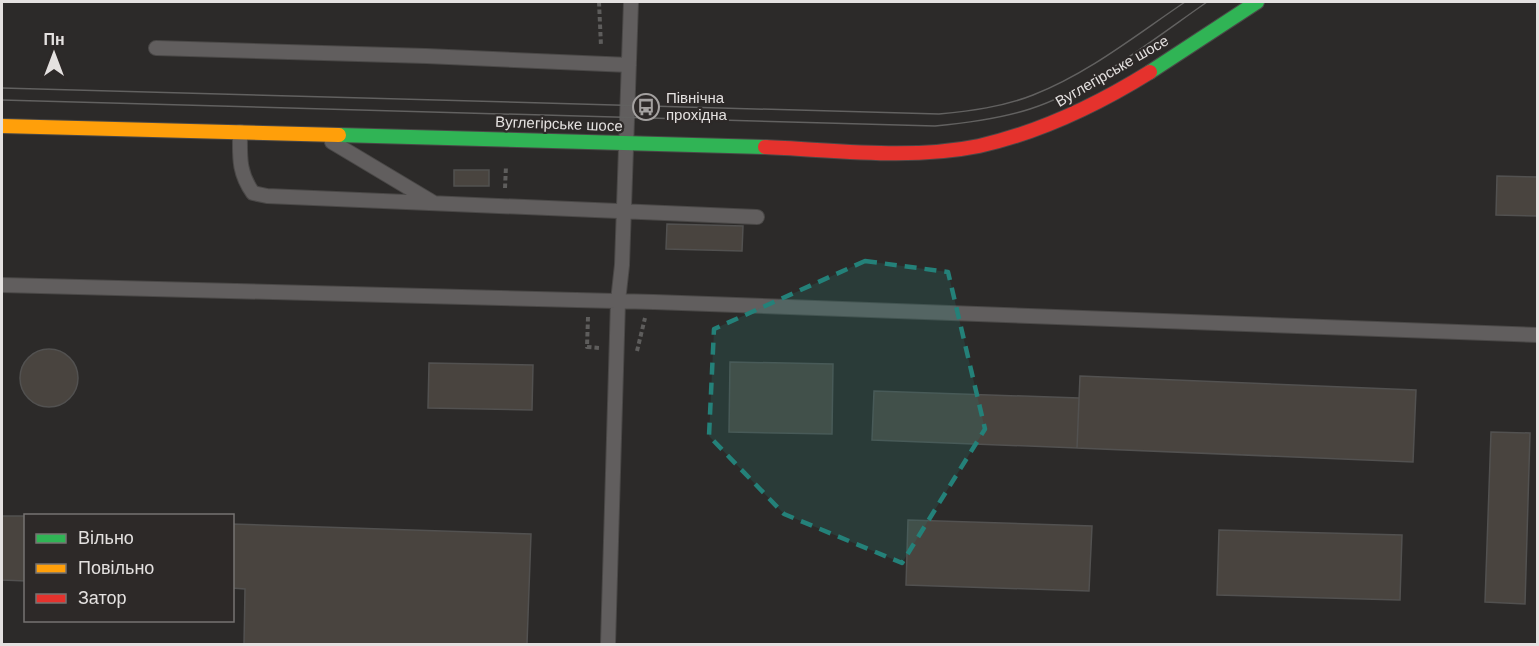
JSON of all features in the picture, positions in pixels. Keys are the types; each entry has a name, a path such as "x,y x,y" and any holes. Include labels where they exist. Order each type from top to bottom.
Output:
{"street":[{"name":"Вуглегірське шосе","path":"2,126 506,139 904,153 941,151 980,146 1051,124 1131,83 1257,2"}],"lane":[{"path":"608,645 618,300 622,265 631,2"},
{"path":"156,48 628,65"},
{"path":"240,132 241,170 245,182 253,193 282,197 757,217"},
{"path":"318,134 435,204"},
{"path":"2,285 618,300 1538,335"}],"path":[{"path":"505,207 506,139"}],"highlighted area":[{"path":"865,261 948,272 985,429 902,563 784,514 709,436 714,329"}],"building":[{"path":"454,170 489,170 489,186 454,186"},
{"path":"1497,176 1538,177 1538,216 1496,215"},
{"path":"667,224 743,226 742,251 666,249"},
{"path":"49,349 60,351 73,362 78,378 76,389 65,402 49,407 38,405 25,394 20,378 22,367 33,354"},
{"path":"730,362 833,364 832,434 729,432"},
{"path":"429,363 533,365 532,410 428,408"},
{"path":"1080,376 1416,390 1413,462 1077,448"},
{"path":"874,391 1079,398 1077,448 872,440"},
{"path":"1491,432 1530,433 1525,604 1485,602"},
{"path":"2,516 24,516 24,581 2,580"},
{"path":"908,520 1092,526 1089,591 906,585"},
{"path":"234,524 531,534 527,644 244,644 245,589 234,588"},
{"path":"1219,530 1402,535 1400,600 1217,595"}],"tram line":[{"path":"2,88 939,114 998,105 1022,99 1054,86 1112,53 1185,2"},
{"path":"2,100 935,126 1007,115 1053,100 1122,62 1207,2"}],"traffic: fast":[{"path":"1150,72 1257,2"},
{"path":"339,135 765,147"}],"traffic: slow":[{"path":"2,126 339,135"}],"traffic: jam":[{"path":"765,147 899,153 979,146 1024,133 1068,116 1110,96 1150,72"}],"place":[{"name":"Північна прохідна","path":"646,107"}]}
